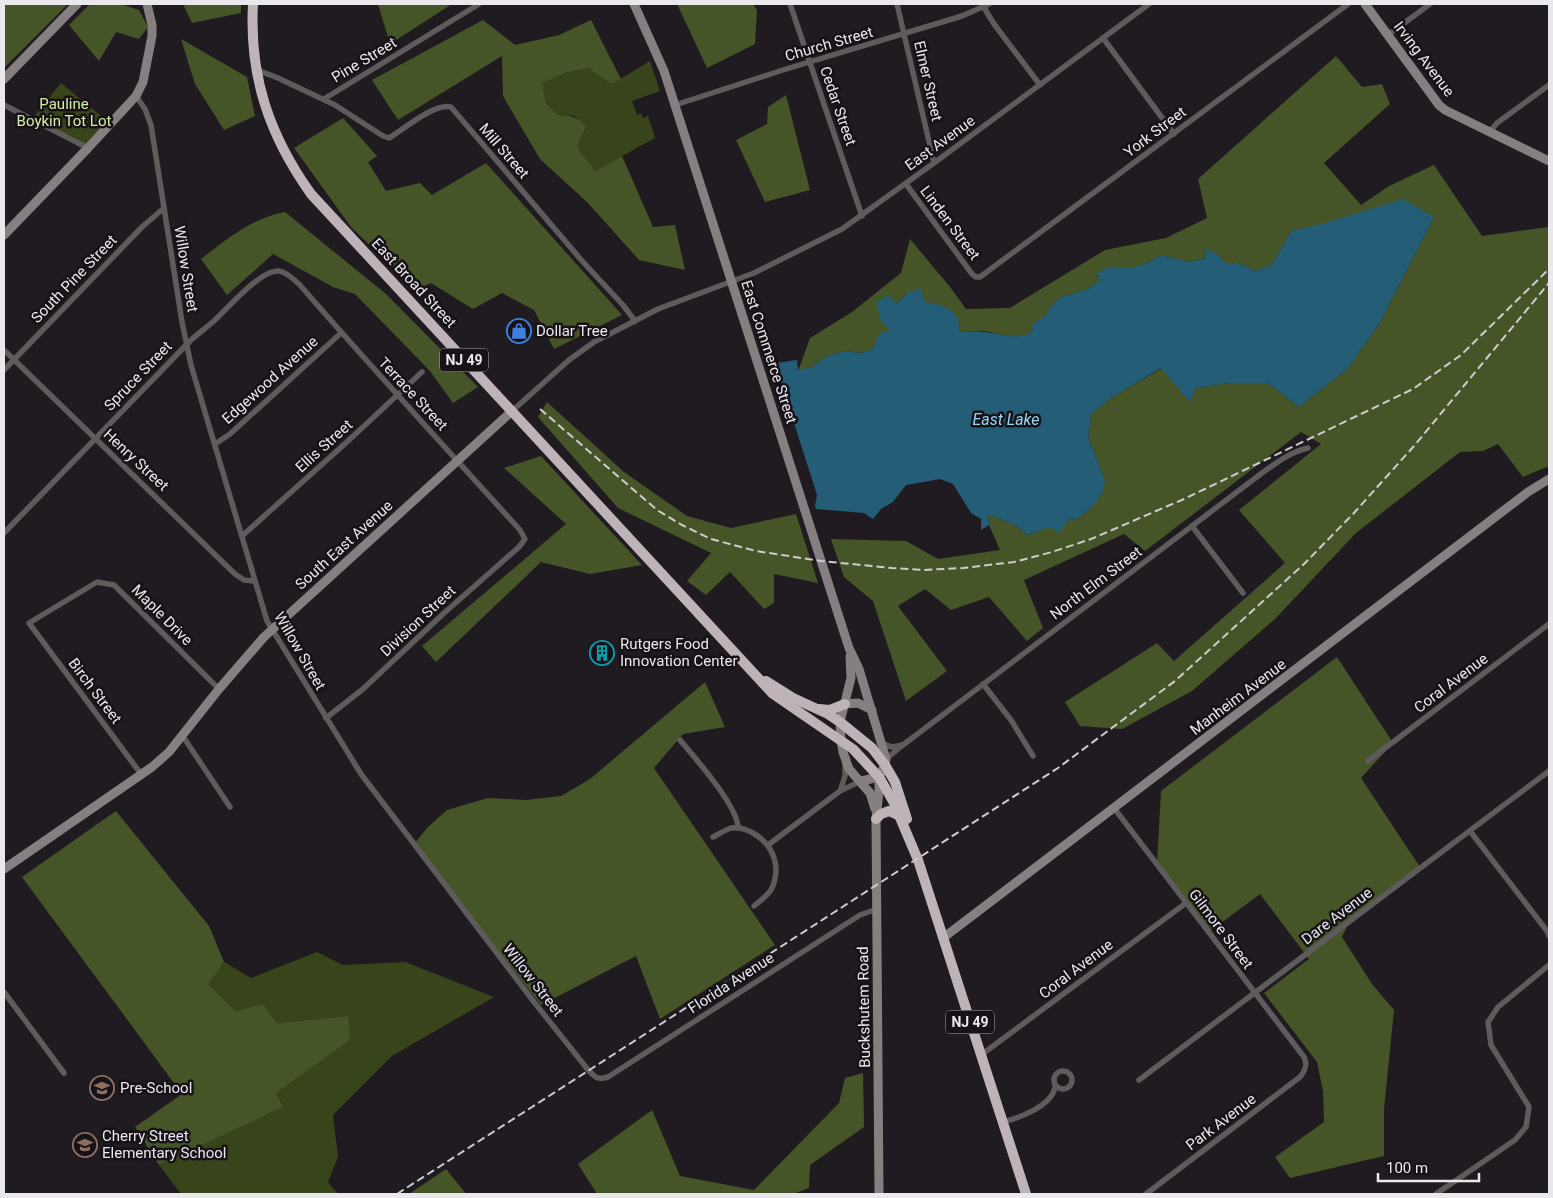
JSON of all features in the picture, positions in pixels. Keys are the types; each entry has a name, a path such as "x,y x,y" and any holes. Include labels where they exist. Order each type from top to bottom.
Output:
{"highway":[{"name":"East Broad Street","path":"253,4 254,47 262,94 276,135 291,164 311,194 773,694 840,722 886,762"},
{"path":"810,710 830,710 845,704"},
{"name":"East Broad Street","path":"810,710 854,750 879,777"},
{"name":"NJ 49","path":"886,762 900,796 914,849 1026,1194"},
{"name":"NJ 49","path":"879,777 900,816 914,849"},
{"path":"876,819 881,814 889,811 900,816"}],"street":[{"path":"4,80 77,4"},
{"path":"142,4 152,32"},
{"path":"4,235 136,96 144,75 152,32 148,4"},
{"name":"Pine Street","path":"257,70 324,99 479,4"},
{"name":"East Commerce Street","path":"634,4 661,65 675,105 849,648 859,669 886,762"},
{"name":"Cedar Street","path":"790,4 862,216"},
{"name":"Elmer Street","path":"897,4 934,163"},
{"name":"East Avenue","path":"732,281 776,263 842,229 862,216 1149,4"},
{"name":"York Street","path":"976,277 985,274 1348,4"},
{"name":"Irving Avenue","path":"1365,4 1439,105 1452,114 1489,133 1549,161"},
{"path":"1388,34 1430,4"},
{"path":"985,5 994,24 1040,85"},
{"name":"Church Street","path":"675,105 962,16 985,5"},
{"path":"1103,38 1174,134"},
{"path":"1489,133 1497,124 1549,86"},
{"name":"Willow Street","path":"136,96 145,109 151,125 191,365 263,611 272,630 361,774 534,1002 589,1071 600,1080"},
{"name":"Mill Street","path":"324,99 389,138 436,109 446,106 451,107 635,321"},
{"path":"4,105 88,148"},
{"name":"Linden Street","path":"906,184 976,277"},
{"name":"South Pine Street","path":"4,370 142,227 164,208"},
{"name":"Spruce Street","path":"4,533 186,344 250,286 267,274 278,271"},
{"name":"Terrace Street","path":"278,271 288,275 298,284 520,530 525,539"},
{"name":"South East Avenue","path":"4,870 152,767 169,752 219,689 272,630 581,350 635,321 682,299 732,281"},
{"name":"Edgewood Avenue","path":"214,444 230,434 341,333"},
{"name":"Henry Street","path":"4,350 235,574 244,580 254,580"},
{"name":"Ellis Street","path":"242,536 422,372"},
{"name":"North Elm Street","path":"886,762 903,745 1282,459 1299,450 1308,448"},
{"name":"Manheim Avenue","path":"943,938 1528,492 1549,478"},
{"path":"1192,526 1242,593"},
{"name":"Division Street","path":"326,718 363,689 443,614 519,547 525,539"},
{"name":"Maple Drive","path":"29,623 97,582 114,585 219,689"},
{"name":"Birch Street","path":"29,623 141,774"},
{"name":"Coral Avenue","path":"1368,761 1549,624"},
{"path":"840,791 845,772 840,722 851,678 849,648"},
{"path":"983,684 1011,720 1033,756"},
{"path":"845,704 858,702 872,710"},
{"path":"182,736 230,807"},
{"path":"680,740 731,806 738,821 738,828"},
{"path":"882,744 892,747 903,745"},
{"path":"843,752 849,769 872,796 876,819"},
{"path":"876,819 879,777 886,762"},
{"name":"Dare Avenue","path":"1139,1080 1548,774"},
{"path":"768,845 840,791 861,781 879,777"},
{"name":"Gilmore Street","path":"1114,808 1304,1057 1306,1066"},
{"name":"Buckshutem Road","path":"876,819 879,1194"},
{"path":"714,837 725,830 738,828 750,831 768,845 775,861 774,883 767,895 754,906"},
{"path":"1470,831 1549,936"},
{"name":"Coral Avenue","path":"981,1055 1186,902"},
{"name":"Florida Avenue","path":"600,1080 608,1077 860,915 877,909"},
{"path":"1436,1194 1515,1140 1526,1127 1529,1107 1491,1045 1488,1022 1498,1007 1549,965"},
{"path":"4,992 64,1073"},
{"name":"Park Avenue","path":"1146,1194 1300,1077 1306,1066"},
{"path":"1003,1122 1025,1115 1043,1104 1054,1092 1055,1087"}],"green space":[{"path":"4,4 68,4 4,68"},
{"path":"90,4 120,4 139,10 148,27 139,39 116,32 99,61 69,25"},
{"path":"183,4 241,4 241,13 192,23"},
{"path":"378,4 448,4 449,6 390,44"},
{"path":"677,4 753,4 757,10 755,44 707,68"},
{"path":"483,20 515,45 559,35 591,20 621,79 612,84 597,75 590,68 565,73 542,83 546,103 558,115 574,117 586,127 578,148 595,171 622,156 653,227 675,225 685,270 639,260 588,203 540,159 503,96 502,56 398,120 372,80"},
{"path":"181,39 247,77 255,116 224,130 195,84"},
{"path":"1336,56 1362,87 1382,84 1390,104 1324,163 1361,205 1389,186 1434,165 1482,236 1549,227 1549,466 1523,477 1498,444 1483,451 1460,452 1356,533 1275,619 1192,691 1122,729 1080,726 1065,702 1157,643 1174,661 1285,563 1239,510 1321,444 1301,432 1145,551 1124,534 1024,580 1043,628 1027,641 989,597 951,610 925,589 898,606 947,671 906,701 873,601 844,577 831,539 906,541 938,559 1000,550 989,525 988,514 1017,526 1027,535 1069,519 1076,520 1092,507 1105,481 1088,437 1091,421 1090,415 1111,398 1162,368 1190,401 1196,388 1229,383 1268,383 1299,407 1348,368 1379,324 1434,217 1325,224 1291,231 1272,264 1256,271 1238,263 1226,263 1218,255 1206,249 1205,258 1190,262 1161,255 1135,267 1110,269 1096,275 1102,279 1088,289 1061,297 1053,304 1044,317 1034,323 1032,332 1026,335 1014,337 983,331 959,332 957,318 907,293 896,304 890,331 879,334 874,349 862,353 844,351 825,357 812,367 798,371 810,338 852,312 901,273 910,239 966,309 1010,308 1105,250 1166,238 1207,218 1198,179"},
{"path":"650,61 660,91 632,101 637,115 641,113 643,118 648,116 655,138 595,171 578,148 585,127 575,116 558,115 546,103 541,83 565,73 591,68 597,75 612,84"},
{"name":"Pauline Boykin Tot Lot","path":"61,83 111,124 88,148 32,119"},
{"path":"786,95 810,190 765,202 736,140 767,124 768,107"},
{"path":"343,118 377,156 368,162 386,191 420,183 432,195 486,163 622,315 554,349 534,310 502,293 473,309 431,283 416,290 351,227 294,148"},
{"path":"285,212 386,294 478,387 453,403 430,371 355,294 333,287 273,254 227,295 201,259 251,224"},
{"path":"547,402 624,472 687,516 731,528 796,514 818,583 774,574 774,603 764,609 730,572 706,595 687,581 711,553 618,508 538,417"},
{"path":"541,456 642,565 590,574 541,562 436,662 422,646 566,524 504,468"},
{"path":"1337,657 1393,743 1361,778 1420,867 1350,920 1342,937 1372,984 1394,1010 1384,1109 1384,1156 1290,1178 1275,1157 1324,1122 1323,1091 1317,1062 1264,993 1309,959 1260,894 1209,932 1157,864 1161,791"},
{"path":"705,682 725,727 683,734 654,768 775,945 660,1019 636,956 541,1005 414,844 428,827 447,810 488,798 526,800 561,796 590,779"},
{"path":"116,811 209,926 224,962 208,984 235,1011 263,1004 277,1023 348,1016 350,1040 276,1093 283,1107 159,1165 135,1127 182,1094 22,877"},
{"path":"317,952 343,965 405,962 494,997 392,1056 333,1115 338,1157 328,1182 338,1194 181,1194 159,1165 282,1107 275,1093 306,1070 348,1016 277,1023 263,1004 235,1011 207,984 224,962 251,978"},
{"path":"863,1073 864,1127 810,1165 809,1188 793,1194 597,1194 578,1164 652,1110 680,1176 754,1190 839,1103 845,1078"},
{"path":"446,1169 466,1194 409,1194"}],"water":[{"name":"East Lake","path":"1403,199 1434,217 1379,324 1348,368 1299,407 1268,383 1229,383 1196,388 1190,402 1161,368 1111,398 1090,415 1091,421 1088,437 1105,481 1102,494 1092,507 1076,520 1069,519 1059,533 1050,527 1027,535 1017,526 988,514 989,525 981,530 981,519 971,513 953,484 940,479 906,485 893,502 881,509 873,519 864,513 816,509 817,495 780,379 773,373 771,364 797,360 798,370 812,367 825,357 844,351 862,353 873,349 879,334 890,330 881,321 876,302 889,295 896,304 907,293 920,288 925,302 944,307 956,315 959,332 980,332 1008,336 1026,335 1032,332 1033,323 1044,317 1053,304 1061,297 1088,289 1101,279 1096,274 1109,267 1131,268 1147,263 1161,255 1190,262 1205,258 1206,248 1218,255 1226,263 1238,263 1256,271 1272,264 1291,231 1325,223"}],"railway":[{"path":"540,409 657,510 711,539 756,551 821,561 892,568 924,570 1014,562 1091,539 1184,499 1413,389 1461,355 1549,269"},
{"path":"397,1194 1058,768 1175,681 1304,564 1353,514 1414,446 1549,283"}],"place":[{"name":"Dollar Tree","path":"519,331"},
{"name":"Rutgers Food Innovation Center","path":"602,653"},
{"name":"Pre-School","path":"102,1088"},
{"name":"Cherry Street Elementary School","path":"85,1145"}]}
